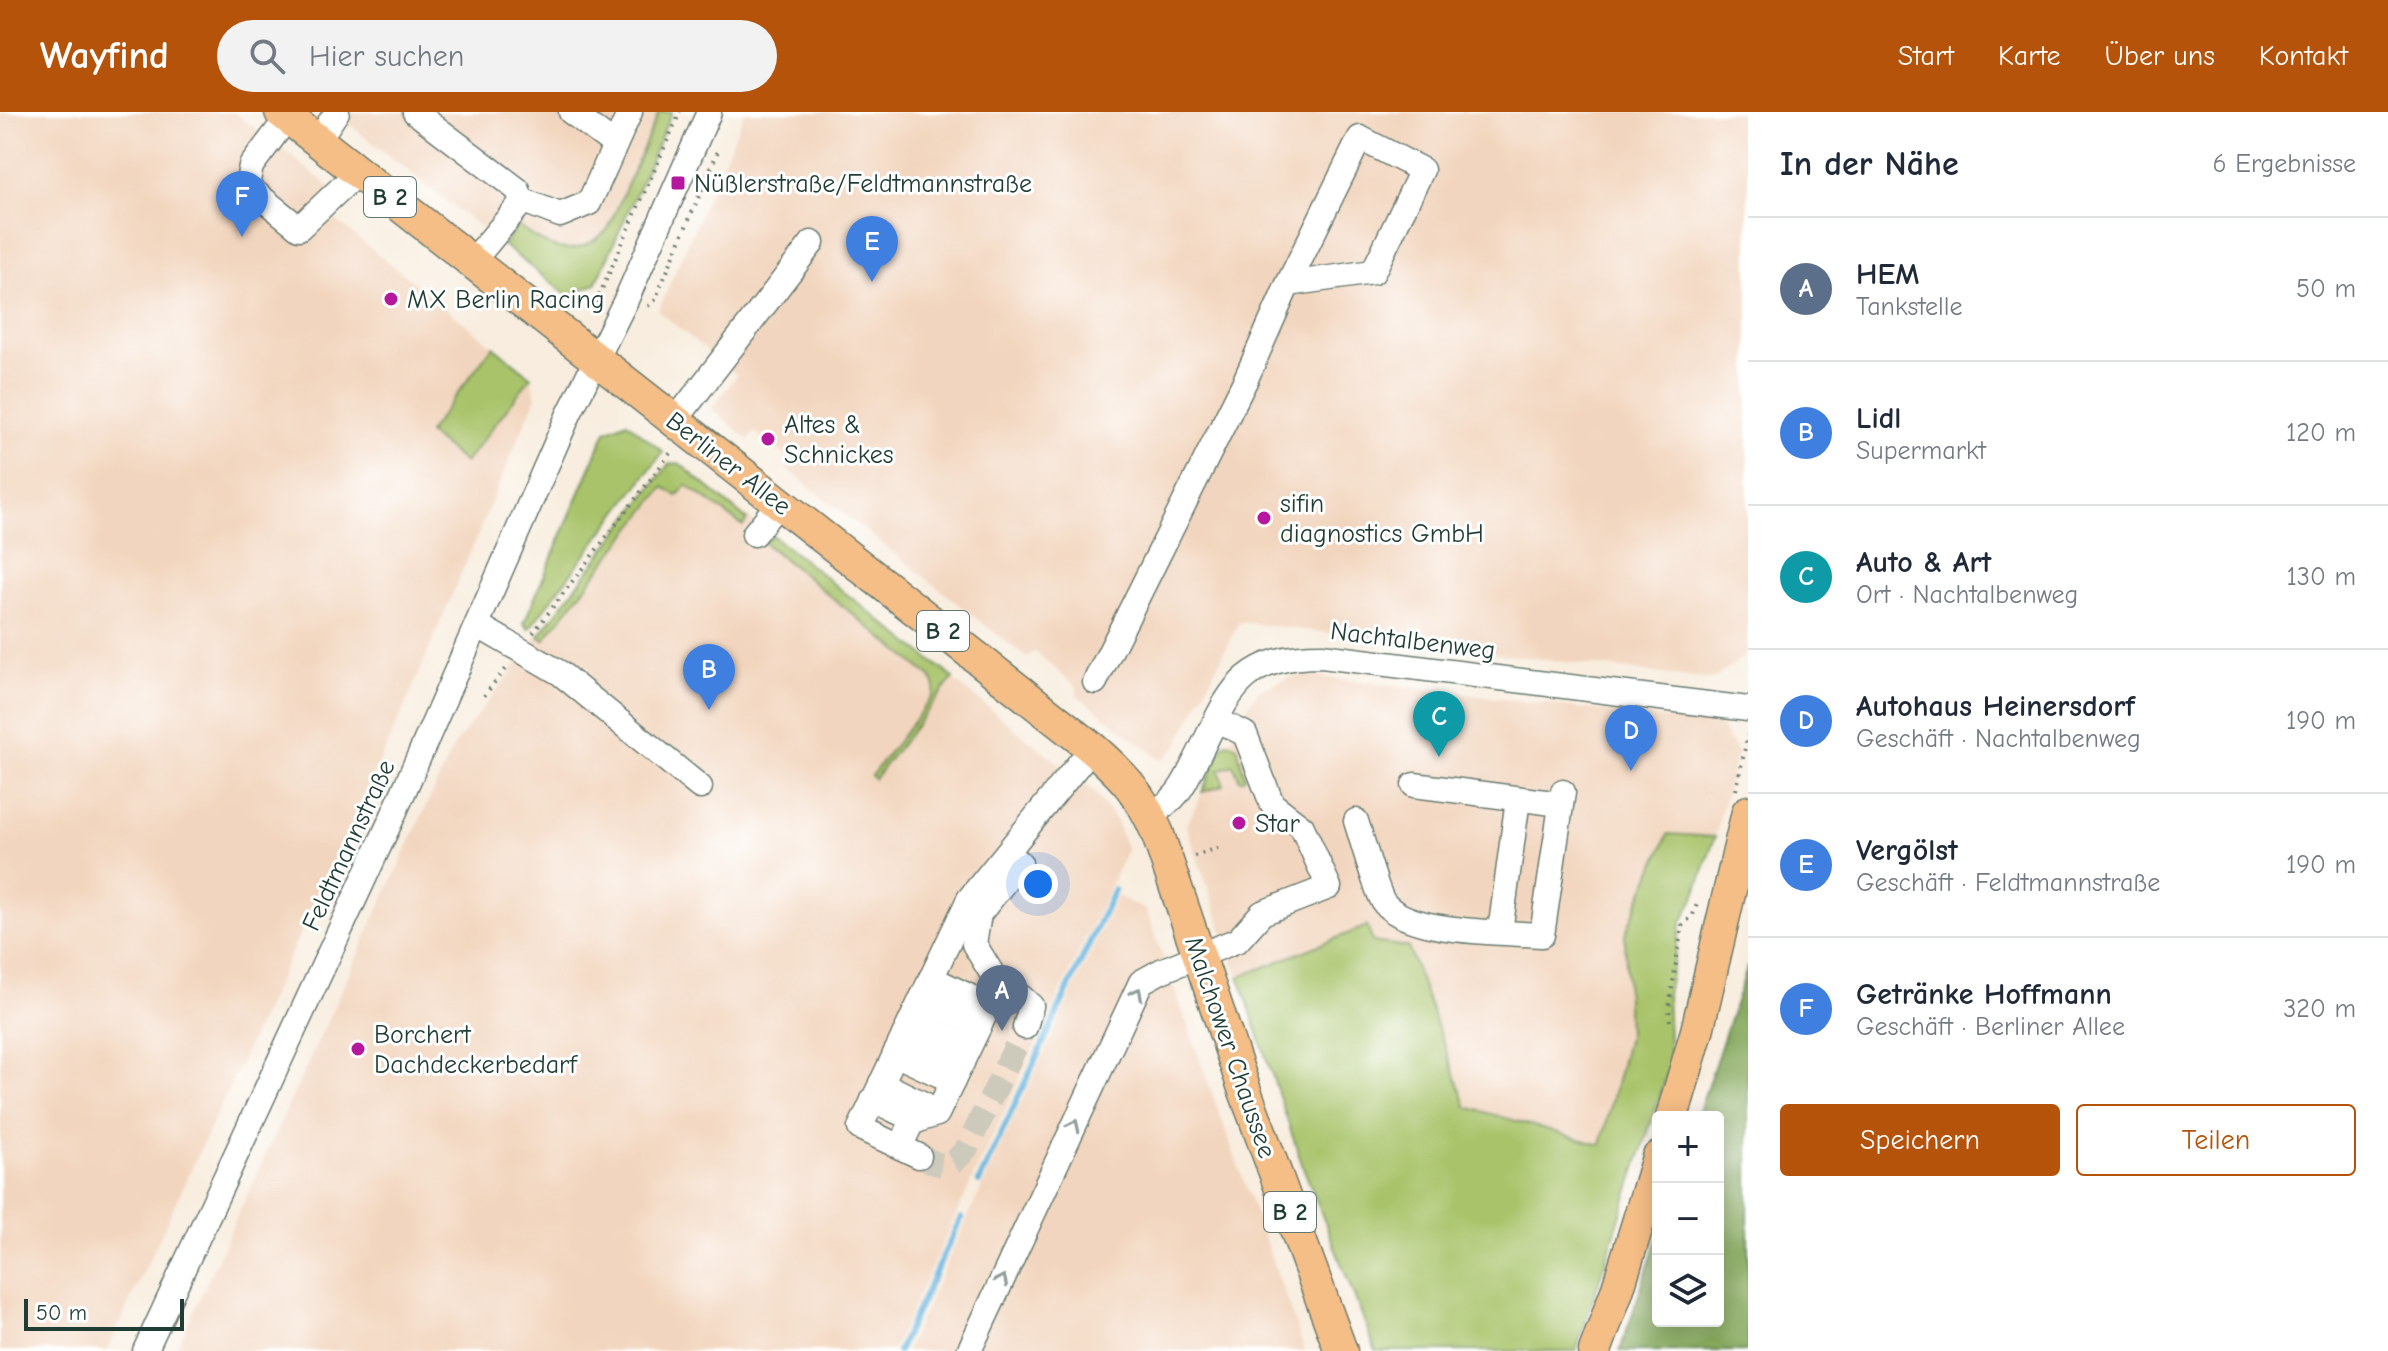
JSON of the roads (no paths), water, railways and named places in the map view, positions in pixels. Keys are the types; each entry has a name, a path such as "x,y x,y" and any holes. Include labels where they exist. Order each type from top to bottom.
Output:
{"main road":[{"name":"Berliner Allee","path":"285,115 596,359 674,436 779,503 1100,754 1131,785 1153,823"},
{"path":"1674,1111 1697,1031 1748,812"},
{"name":"Malchower Chaussee","path":"1153,823 1198,957 1341,1351"},
{"path":"1595,1351 1652,1177"}],"street":[{"path":"318,140 337,112"},
{"path":"415,112 518,190 522,202 472,262"},
{"path":"571,112 615,145"},
{"path":"521,200 560,215 589,203 630,112"},
{"name":"Feldtmannstraße","path":"145,1351 392,818 562,429 626,300 709,112"},
{"path":"285,115 251,166 247,186 299,228 358,172"},
{"path":"1095,682 1245,381 1288,284 1360,138 1422,170 1373,272 1288,284"},
{"path":"674,436 812,243"},
{"path":"754,534 779,503"},
{"path":"477,625 560,673 700,787"},
{"name":"Nachtalbenweg","path":"1153,823 1184,783 1230,695 1244,677 1270,663 1305,656 1748,709"},
{"path":"969,1351 1141,982 1238,940 1262,913 1329,887 1302,827 1272,804 1245,734 1217,720"},
{"path":"916,1134 860,1128 969,899 1100,754"},
{"path":"975,1034 974,944 979,914 1081,786 1100,754"},
{"path":"1356,821 1383,904 1408,920 1430,926 1542,935 1562,798 1518,799 1414,785"},
{"path":"1500,932 1518,799"},
{"path":"916,1134 975,1034 1021,997 1031,1006 1025,1027"},
{"path":"913,1017 975,1034"},
{"path":"913,1017 975,1034"},
{"path":"913,1017 975,1034"},
{"path":"874,1099 916,1134"}],"waterway":[{"path":"979,1182 1114,890"},
{"path":"898,1351 961,1218"}],"tunnel":[{"path":"919,1156 946,1165 967,1148 1025,1027"}],"place":[{"name":"Nüßlerstraße/Feldtmannstraße","path":"678,183"},
{"name":"Getränke Hoffmann","path":"242,237"},
{"name":"Vergölst","path":"872,282"},
{"name":"MX Berlin Racing","path":"391,299"},
{"name":"Altes & Schnickes","path":"768,439"},
{"name":"sifin diagnostics GmbH","path":"1264,518"},
{"name":"Lidl","path":"709,710"},
{"name":"Auto & Art","path":"1439,757"},
{"name":"Autohaus Heinersdorf","path":"1631,771"},
{"name":"Star","path":"1239,823"},
{"name":"HEM","path":"1002,1031"},
{"name":"Borchert Dachdeckerbedarf","path":"358,1049"}]}
